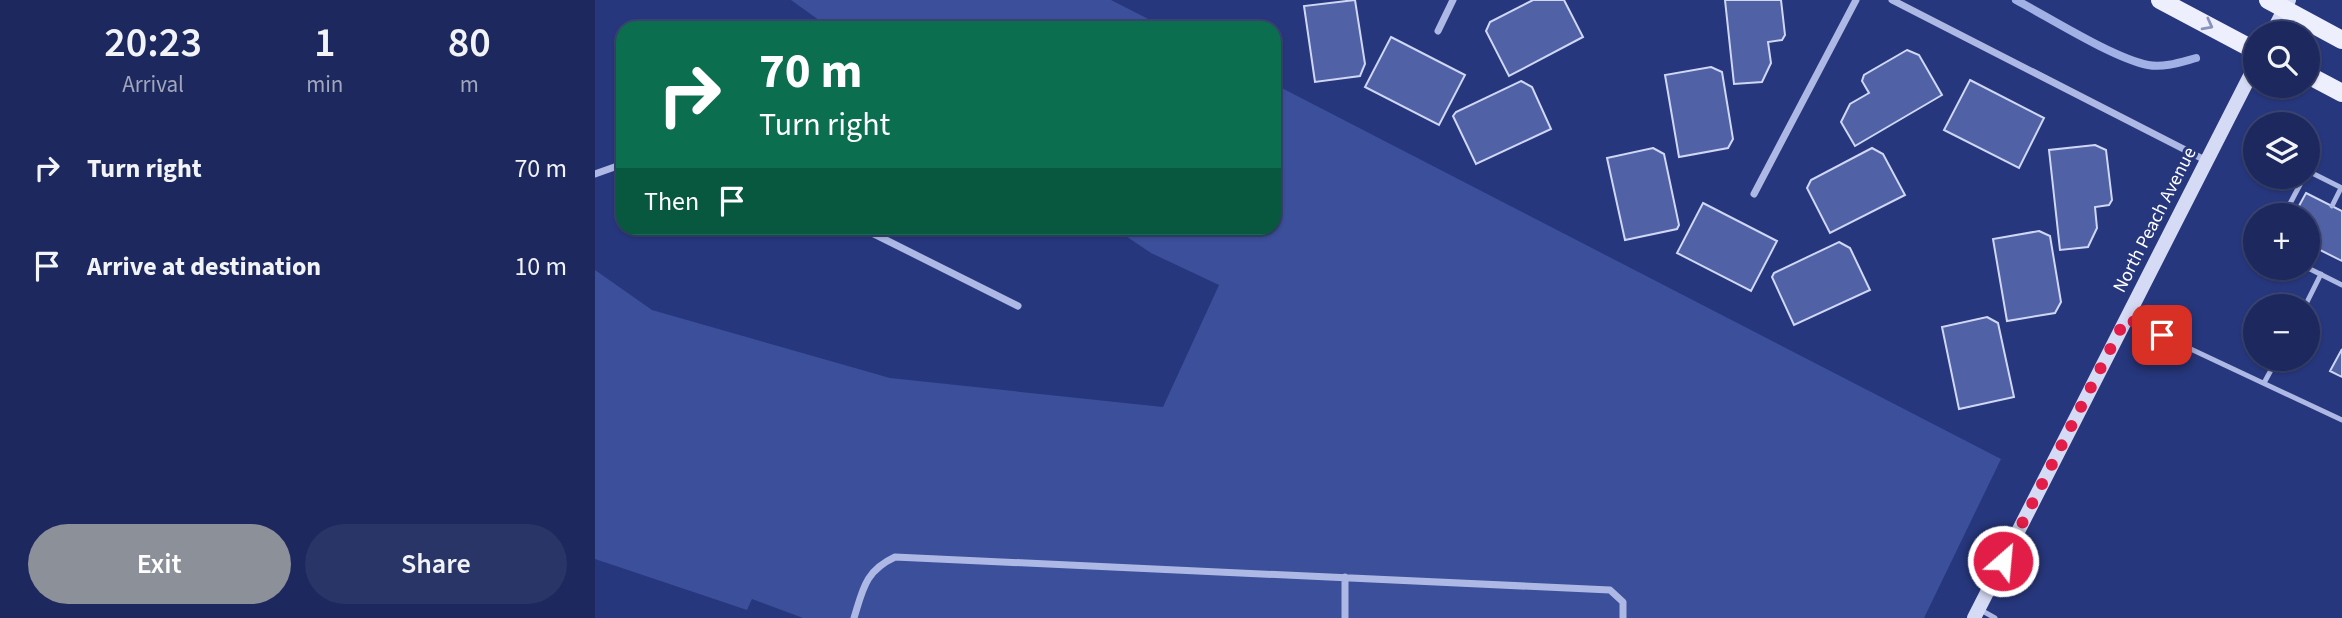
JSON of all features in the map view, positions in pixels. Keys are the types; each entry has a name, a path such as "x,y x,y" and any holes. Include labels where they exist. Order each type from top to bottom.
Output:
{"main road":[{"path":"2160,0 2243,44"},
{"path":"2268,0 2287,4 2342,40"},
{"path":"2278,21 2287,4"},
{"path":"2320,81 2342,93"},
{"name":"North Peach Avenue","path":"1976,614 2243,90"}],"street":[{"path":"1438,31 1453,0"},
{"path":"1754,194 1856,0"},
{"path":"1892,0 2207,161"},
{"path":"595,174 616,166"},
{"path":"876,235 1018,306"},
{"path":"854,618 865,583 877,566 895,557 1610,590 1622,602 1623,618"},
{"path":"1345,577 1345,618"}],"lane":[{"path":"2320,177 2342,188 2332,206"},
{"path":"2311,294 2321,274 2341,282"},
{"path":"2126,318 2342,420"},
{"path":"2264,383 2270,371"},
{"path":"1976,614 1996,618"}],"shaded area":[{"path":"791,0 1111,0 1152,21 820,21"},
{"path":"1281,88 2001,459 1924,618 803,618 752,599 747,610 595,559 595,270 652,310 890,378 1163,407 1219,285 1151,253 1124,235 1281,235"}],"building":[{"path":"1355,0 1365,64 1360,76 1315,82 1304,6"},
{"path":"1533,0 1564,0 1583,37 1509,76 1486,31 1490,22"},
{"path":"1725,0 1781,0 1785,35 1782,40 1768,42 1771,63 1762,82 1734,84"},
{"path":"1391,37 1465,75 1439,125 1365,87"},
{"path":"1907,50 1919,55 1942,95 1855,146 1841,122 1850,104 1869,93 1862,81 1864,75"},
{"path":"1711,67 1722,72 1733,139 1728,148 1679,157 1665,75"},
{"path":"1970,80 2044,118 2019,168 1944,130"},
{"path":"1521,81 1532,87 1551,129 1476,164 1453,116 1456,112"},
{"path":"2095,145 2106,150 2112,200 2109,205 2095,207 2097,228 2088,247 2060,250 2049,150"},
{"path":"1653,148 1664,154 1679,225 1677,229 1625,240 1607,158"},
{"path":"1872,148 1883,154 1905,195 1830,233 1807,188 1811,180"},
{"path":"2306,193 2342,211 2342,261 2320,250 2320,203 2301,203"},
{"path":"1703,203 1777,241 1751,291 1677,253"},
{"path":"2039,231 2050,236 2061,302 2055,313 2007,321 1993,239"},
{"path":"1839,242 1850,248 1870,290 1794,325 1772,277 1774,273"},
{"path":"1987,317 1998,323 2014,397 1959,409 1942,327"},
{"path":"2342,349 2342,377 2330,371"}],"waterway":[{"path":"2016,0 2100,46 2134,61 2160,66 2196,58"}],"route":[{"path":"2003,561 2126,318 2162,335"}]}
